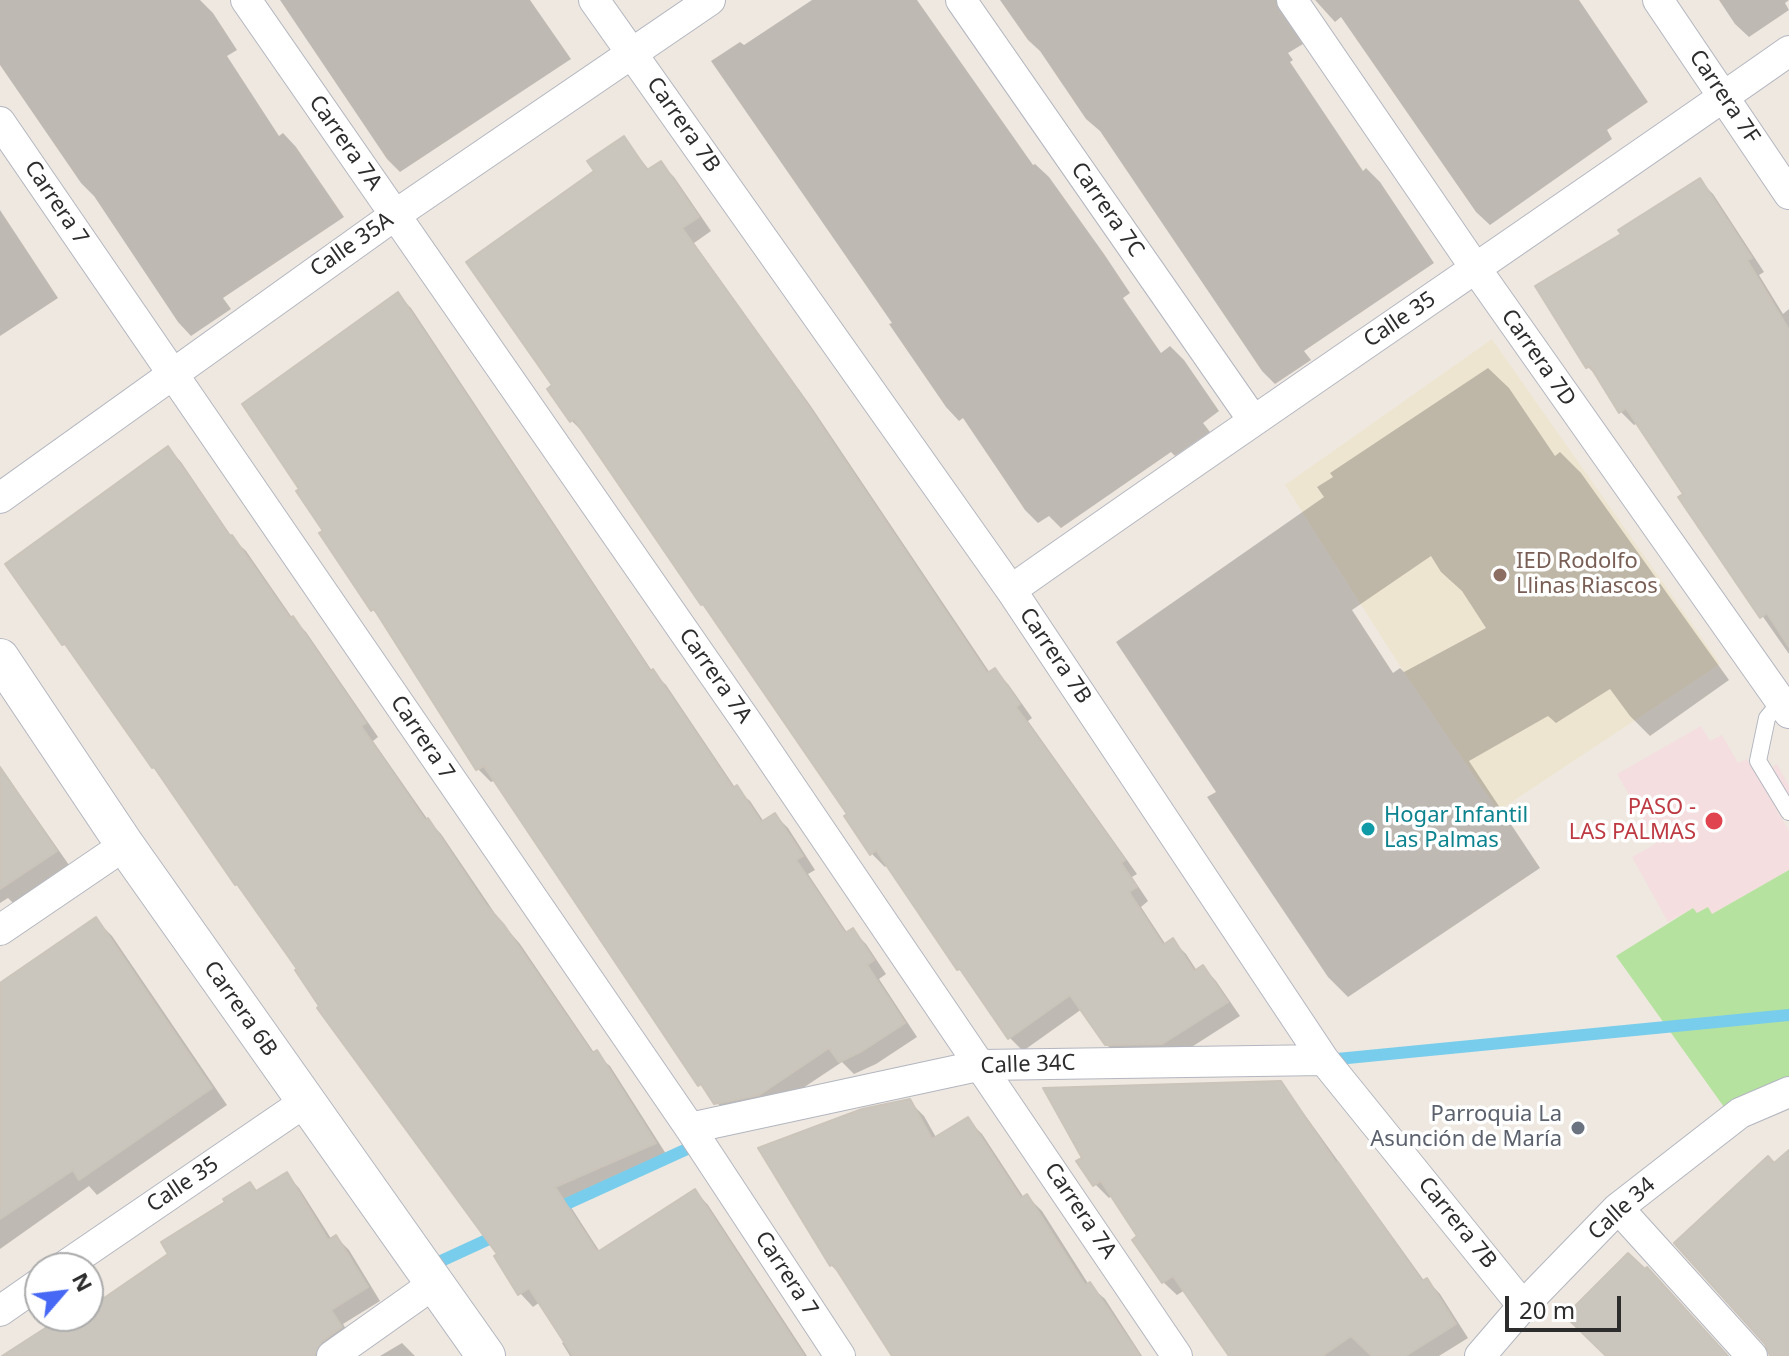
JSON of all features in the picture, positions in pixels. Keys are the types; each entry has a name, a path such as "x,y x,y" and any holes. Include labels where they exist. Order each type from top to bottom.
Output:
{"street":[{"name":"Carrera 7A","path":"246,0 982,1065 1177,1356"},
{"name":"Carrera 7B","path":"594,0 1011,590 1324,1060 1523,1306"},
{"name":"Calle 35A","path":"0,498 395,215 710,0"},
{"name":"Carrera 7C","path":"961,0 1253,420"},
{"name":"Carrera 7D","path":"1292,0 1476,269 1785,707"},
{"name":"Carrera 7F","path":"1658,0 1789,194"},
{"name":"Calle 35","path":"1011,590 1789,51"},
{"name":"Carrera 7","path":"0,122 690,1128 840,1356"},
{"name":"Carrera 6B","path":"0,658 125,845 486,1356"},
{"path":"0,930 125,845"},
{"name":"Calle 34C","path":"690,1128 982,1065 1324,1060"},
{"name":"Calle 34","path":"1480,1356 1523,1306 1618,1208 1740,1113 1789,1092"},
{"name":"Calle 35","path":"85,1252 305,1102"},
{"path":"1618,1208 1752,1356"},
{"path":"332,1356 435,1283"},
{"path":"0,1311 24,1294"}],"lane":[{"path":"1785,707 1767,718 1758,761 1789,812"}],"shaded area":[{"name":"IED Rodolfo Llinas Riascos","path":"1492,339 1720,664 1498,811 1400,666 1285,485"},
{"name":"PASO - LAS PALMAS","path":"1701,726 1710,741 1722,735 1738,763 1747,759 1757,776 1777,764 1789,786 1789,804 1777,811 1789,831 1789,870 1712,914 1697,914 1693,908 1668,922 1632,857 1657,843 1617,774"}],"green space":[{"path":"1789,870 1789,1083 1724,1107 1616,956 1693,908 1697,913 1708,907 1712,914"}],"building":[{"path":"624,136 647,170 661,161 699,217 682,228 797,389 987,673 995,668 1020,704 1016,707 1125,860 1121,863 1137,887 1129,892 1163,945 1173,938 1194,971 1203,965 1228,1002 1162,1044 1105,1045 1070,995 1008,1039 876,850 870,855 844,816 847,814 703,604 574,419 570,422 547,389 552,385 466,262 594,171 587,161"},
{"path":"1700,178 1752,258 1747,260 1789,330 1789,647 1767,613 1760,618 1678,497 1683,494 1626,408 1619,413 1590,366 1586,368 1535,286 1621,234 1618,230"},
{"path":"398,292 650,671 653,669 733,788 737,785 761,822 775,813 803,856 796,860 845,933 853,928 874,960 867,965 905,1023 839,1062 829,1048 759,1095 714,1104 701,1084 698,1086 484,766 476,770 374,609 371,611 319,533 323,531 296,491 299,489 242,404"},
{"path":"168,446 290,618 293,616 366,723 361,726 425,820 428,818 592,1053 597,1050 656,1143 555,1187 596,1250 599,1251 695,1189 804,1356 573,1356 529,1288 518,1295 494,1256 497,1254 317,1008 319,1006 297,969 5,564"},
{"path":"0,767 57,851 0,889"},
{"path":"96,917 212,1088 79,1180 73,1170 0,1219 0,983"},
{"path":"1281,1081 1422,1281 1427,1278 1456,1324 1405,1356 1372,1356 1351,1336 1322,1356 1229,1356 1173,1276 1162,1283 1132,1240 1137,1236 1101,1181 1093,1186 1076,1161 1082,1158 1043,1088"},
{"path":"910,1099 932,1139 968,1117 1021,1198 1027,1194 1085,1285 1090,1282 1140,1356 892,1356 833,1264 830,1266 758,1148 862,1109"},
{"path":"1789,1150 1789,1356 1770,1356 1765,1344 1674,1243 1768,1156 1774,1163"},
{"path":"287,1172 328,1240 336,1235 368,1287 331,1310 342,1327 321,1342 314,1356 2,1356 39,1332 104,1332 104,1298 168,1254 161,1242 225,1202 223,1199 250,1182 256,1191"},
{"path":"1628,1253 1645,1269 1647,1267 1728,1356 1606,1356 1565,1316"}],"waterway":[{"path":"1327,1060 1789,1015"},
{"path":"551,1211 698,1144"},
{"path":"428,1267 502,1233"}],"place":[{"name":"IED Rodolfo Llinas Riascos","path":"1500,575"},
{"name":"PASO - LAS PALMAS","path":"1714,821"},
{"name":"Hogar Infantil Las Palmas","path":"1368,829"},
{"name":"Parroquia La Asunción de María","path":"1578,1128"}]}
